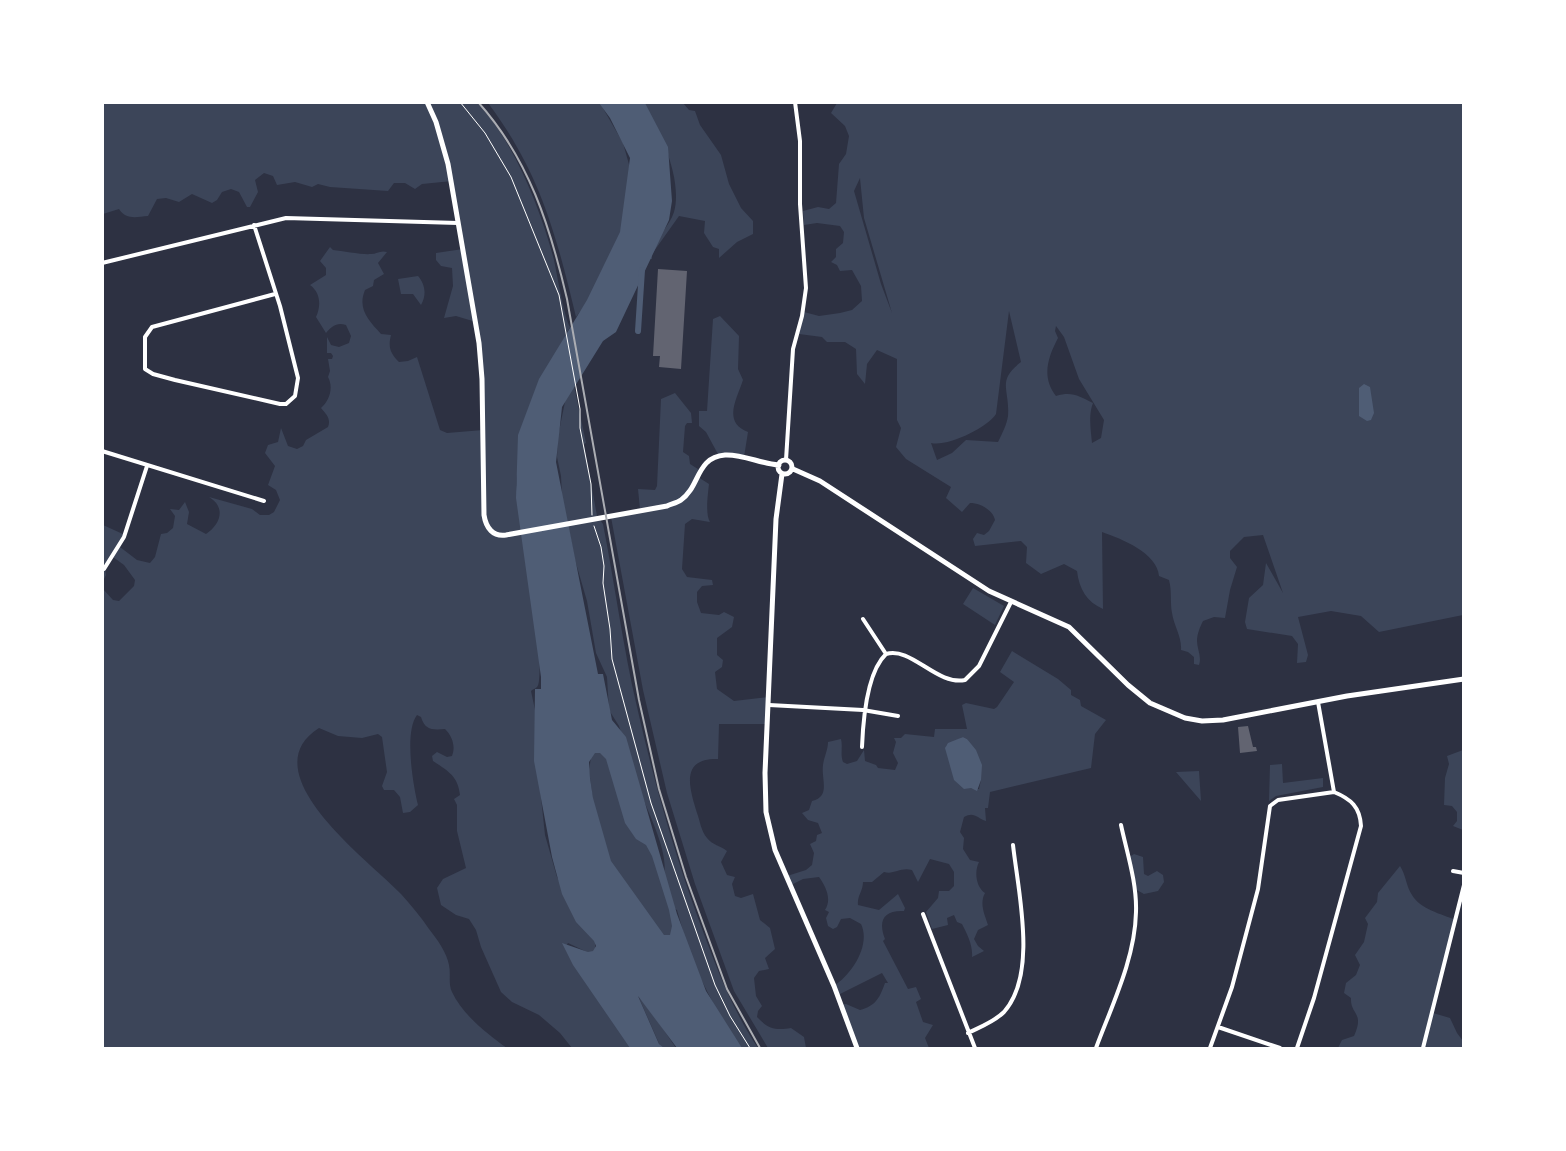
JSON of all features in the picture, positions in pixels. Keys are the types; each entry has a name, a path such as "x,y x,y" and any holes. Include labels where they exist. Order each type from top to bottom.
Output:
{"street":[{"path":"427,102 436,122 448,164 479,343 483,385 485,522 489,529 498,535 512,534 664,506 681,500 690,490 701,468 713,458 735,456 779,465 786,460"},
{"path":"786,460 793,349 801,320 806,288 800,204 800,142 795,102"},
{"path":"102,262 286,218 458,223"},
{"path":"254,225 275,294 298,378 298,390 286,404 258,400 175,380 154,374 145,369 146,337 152,327 275,294"},
{"path":"102,451 264,501"},
{"path":"786,460 790,461 793,469 820,481 984,588 1069,627 1133,690 1150,703 1175,715 1202,721 1223,720 1318,702 1464,679"},
{"path":"779,465 782,474 776,519 764,792 770,836 786,879 834,986 857,1048"},
{"path":"104,569 124,537 147,466"},
{"path":"782,474 790,473 793,469"},
{"path":"886,654 898,653 945,678 965,680 979,666 1011,602"},
{"path":"863,619 886,654"},
{"path":"862,747 863,710 873,678 886,654"},
{"path":"1318,702 1334,792"},
{"path":"769,705 863,710 898,716"},
{"path":"1210,1048 1232,987 1258,888 1270,806 1278,800 1328,791 1334,792 1355,805 1359,811 1361,826 1314,998 1297,1048"},
{"path":"1096,1048 1129,958 1135,926 1135,889 1121,825"},
{"path":"968,1033 1003,1013 1015,993 1022,971 1024,948 1013,845"},
{"path":"1453,871 1464,873"},
{"path":"1422,1048 1464,885"},
{"path":"923,914 975,1048"},
{"path":"1218,1027 1280,1048"}],"path":[{"path":"460,102 486,133 511,177 559,295 580,409 580,428 591,484 590,505 604,566 603,583 612,659 651,803 715,985 750,1048"}],"shaded area":[{"path":"103,103 477,103 490,118 514,155 542,219 570,327 548,368 521,433 516,485 540,649 538,685 531,691 539,729 540,788 545,835 557,877 568,899 595,941 595,951 589,953 568,943 566,946 636,1048 572,1048 560,1033 539,1015 512,1002 501,992 481,947 476,930 469,919 456,915 441,905 437,888 443,879 466,868 457,831 457,805 454,799 460,795 455,779 448,771 433,761 432,756 437,752 447,757 452,756 454,749 450,735 445,729 427,727 421,717 417,715 413,723 410,746 412,772 418,805 410,812 403,813 400,797 394,790 384,790 382,786 387,772 382,737 378,734 362,738 338,736 319,728 301,747 298,769 306,792 323,816 344,840 401,894 438,942 448,960 451,989 456,1000 483,1030 507,1048 103,1048 103,589 113,600 119,601 134,586 135,580 124,565 113,557 105,568 106,575 103,581 103,525 125,535 120,547 137,560 150,563 155,557 161,534 167,533 173,528 175,516 170,509 179,510 185,502 189,512 187,524 206,534 215,525 220,516 218,506 209,497 252,509 260,515 269,515 274,512 280,500 276,490 268,485 275,466 265,453 268,445 278,442 281,428 288,446 297,449 303,446 306,440 328,427 329,419 321,408 331,390 328,377 330,371 328,359 332,359 333,356 331,353 327,353 327,337 331,345 339,347 349,343 351,336 346,325 343,324 335,325 326,333 316,317 319,300 314,288 310,285 326,275 326,268 320,261 330,247 333,250 363,254 387,252 378,263 384,274 374,280 373,286 365,290 362,303 363,309 381,334 391,335 390,350 399,362 417,357 440,430 447,433 483,430 476,322 456,316 444,318 453,286 452,268 441,266 436,260 436,253 463,249 452,181 422,184 415,189 405,183 394,183 388,191 330,187 318,184 312,187 295,182 277,185 273,176 264,173 255,180 258,192 250,207 247,207 239,192 231,189 222,192 217,200 212,203 192,194 179,202 166,198 157,199 148,216 128,216 119,209 103,214"},
{"path":"488,103 600,103 623,143 630,168 627,214 603,281 576,317 561,258 544,205 521,154"},
{"path":"599,103 645,103 668,147 672,201 669,220 616,332 603,341 562,407 556,462 598,674 603,674 612,720 626,737 677,914 706,991 742,1048 677,1048 638,996 659,1044 664,1048 630,1048 573,965 562,943 588,952 593,951 596,946 594,941 576,922 562,894 552,857 534,761 535,689 541,689 541,677 516,498 518,435 539,379 587,300 620,232 630,158 610,118","holes":["595,753 600,753 606,759 625,823 636,839 646,845 652,856 669,910 672,926 670,935 664,935 611,861 593,798 590,778 589,762"]},
{"path":"644,103 683,103 689,110 695,111 700,125 721,155 729,184 741,208 753,221 753,234 737,242 719,258 719,249 713,247 704,233 705,221 679,216 652,254 652,259 649,259 654,245 672,218 676,199 673,170 657,127"},
{"path":"837,103 1463,103 1463,615 1379,632 1361,616 1331,611 1298,617 1308,655 1306,662 1297,663 1298,644 1292,636 1247,629 1245,622 1249,598 1263,585 1266,563 1283,593 1263,535 1244,537 1230,551 1230,558 1237,567 1230,590 1225,618 1214,617 1203,621 1199,631 1197,641 1199,665 1194,664 1194,657 1188,652 1181,650 1172,613 1169,580 1159,576 1152,560 1128,543 1102,532 1103,609 1088,599 1080,584 1077,571 1064,564 1041,574 1026,563 1027,547 1021,541 975,546 973,539 977,533 984,535 989,531 995,520 992,513 974,503 970,503 962,512 946,498 951,487 906,459 896,447 901,428 897,420 897,359 877,350 867,364 865,384 857,374 856,349 845,342 827,342 822,337 799,334 804,312 819,316 840,313 852,310 862,301 861,286 852,270 840,271 837,265 831,262 836,257 836,249 843,243 844,232 840,226 817,223 804,225 803,211 818,207 829,209 836,203 839,164 846,154 849,136 845,126 831,113","holes":["860,178 864,218 892,313 881,284 854,191","1009,311 1021,362 1013,369 1006,380 1008,416 1001,436 998,442 966,440 952,453 937,460 931,443 947,442 966,435 984,425 996,414","1056,326 1064,337 1079,379 1104,420 1101,438 1092,443 1090,418 1093,403 1071,394 1056,396 1051,389 1047,374 1051,352 1058,338 1055,331"]},
{"path":"418,276 424,290 421,305 413,294 401,294 398,279"},
{"path":"720,316 739,336 738,369 743,380 735,402 733,416 740,428 748,432 744,457 719,456 706,432 699,426 699,411 707,411 713,319"},
{"path":"573,381 586,443 584,444 597,516 603,524 632,684 657,787 680,866 711,952 724,985 748,1033 758,1048 740,1048 724,1025 691,959 677,910 672,907 673,946 663,940 611,864 594,808 589,770 592,751 597,748 606,758 663,877 665,868 664,858 658,835 638,785 619,726 609,710 607,677 596,653 587,601 575,560 562,496 561,476 557,457 558,436 566,397"},
{"path":"1364,384 1370,387 1374,413 1371,420 1367,421 1359,416 1359,388"},
{"path":"675,393 691,413 692,423 687,423 685,426 683,452 689,456 690,464 701,471 698,477 709,484 707,509 710,522 692,519 685,524 682,569 687,577 712,580 713,585 702,586 697,592 697,602 701,613 719,615 724,612 734,617 732,627 717,638 717,655 723,660 722,667 715,672 717,689 734,701 769,697 768,724 719,724 718,759 698,763 690,776 690,784 705,835 711,842 727,851 721,862 727,875 735,877 732,884 735,896 741,898 753,894 760,920 770,928 775,949 765,958 769,969 759,971 754,978 756,996 762,1006 758,1011 757,1017 764,1024 772,1028 791,1028 804,1037 806,1048 768,1048 734,991 695,884 667,793 643,690 611,517 640,509 638,489 655,490 657,486 661,399"},
{"path":"973,588 1004,606 995,625 963,604"},
{"path":"1012,651 1058,679 1071,690 1071,695 1080,700 1081,706 1106,720 1095,734 1091,768 990,792 988,808 985,808 986,821 973,815 964,817 960,832 964,838 963,849 970,860 979,862 977,879 985,893 983,905 988,925 978,930 974,939 984,951 972,957 972,948 968,936 962,924 957,922 954,915 947,918 948,925 932,929 926,912 938,898 939,891 949,891 954,886 954,872 949,864 930,859 918,882 912,870 908,869 891,873 884,872 872,882 863,882 858,905 879,910 898,894 905,908 904,911 891,912 884,918 882,927 885,939 883,941 908,989 916,987 921,999 916,1002 923,1022 933,1025 925,1038 929,1048 857,1048 841,1005 846,1004 860,1010 870,1006 877,1000 885,983 888,983 882,973 838,995 834,986 853,967 862,950 864,941 861,924 850,918 841,919 837,927 833,929 828,926 826,918 829,912 825,910 828,897 819,877 803,879 791,885 787,876 806,870 812,865 814,853 810,844 816,841 817,835 822,833 818,823 808,820 802,813 809,810 812,801 818,799 823,791 823,765 828,742 841,739 842,759 847,764 857,761 864,750 865,761 876,765 878,768 895,770 898,763 893,753 896,742 894,738 901,738 905,734 934,737 935,729 967,729 962,705 966,703 994,709 1014,682 1000,672","holes":["963,737 967,739 981,780 979,789 971,788 946,746"]},
{"path":"963,737 976,750 982,765 981,780 977,791 971,788 964,789 954,780 945,748 948,743"},
{"path":"1464,750 1463,830 1453,826 1457,821 1457,812 1452,806 1444,805 1445,778 1449,764 1447,756"},
{"path":"1282,764 1283,783 1323,778 1323,787 1276,796 1269,801 1270,765"},
{"path":"1199,771 1201,801 1176,772"},
{"path":"1134,854 1143,857 1144,874 1148,876 1157,871 1163,875 1164,882 1158,891 1144,894 1135,889 1128,858"},
{"path":"1400,866 1410,892 1420,904 1431,911 1456,920 1433,1013 1450,1018 1463,1041 1463,1048 1338,1048 1342,1040 1354,1036 1357,1028 1358,1018 1351,1004 1351,998 1344,993 1346,983 1356,975 1360,965 1355,955 1364,942 1368,924 1365,918 1377,902 1378,893"},
{"path":"639,998 646,1004 676,1048 661,1048"}],"building":[{"path":"658,269 687,271 681,369 659,367 660,356 653,356"},
{"path":"1248,726 1253,747 1256,747 1257,751 1240,753 1238,727"}],"waterway":[{"path":"638,331 642,270"}],"railway":[{"path":"478,102 496,124 524,170 545,220 553,245 567,299 639,700 659,789 686,877 727,989 760,1048"}]}
